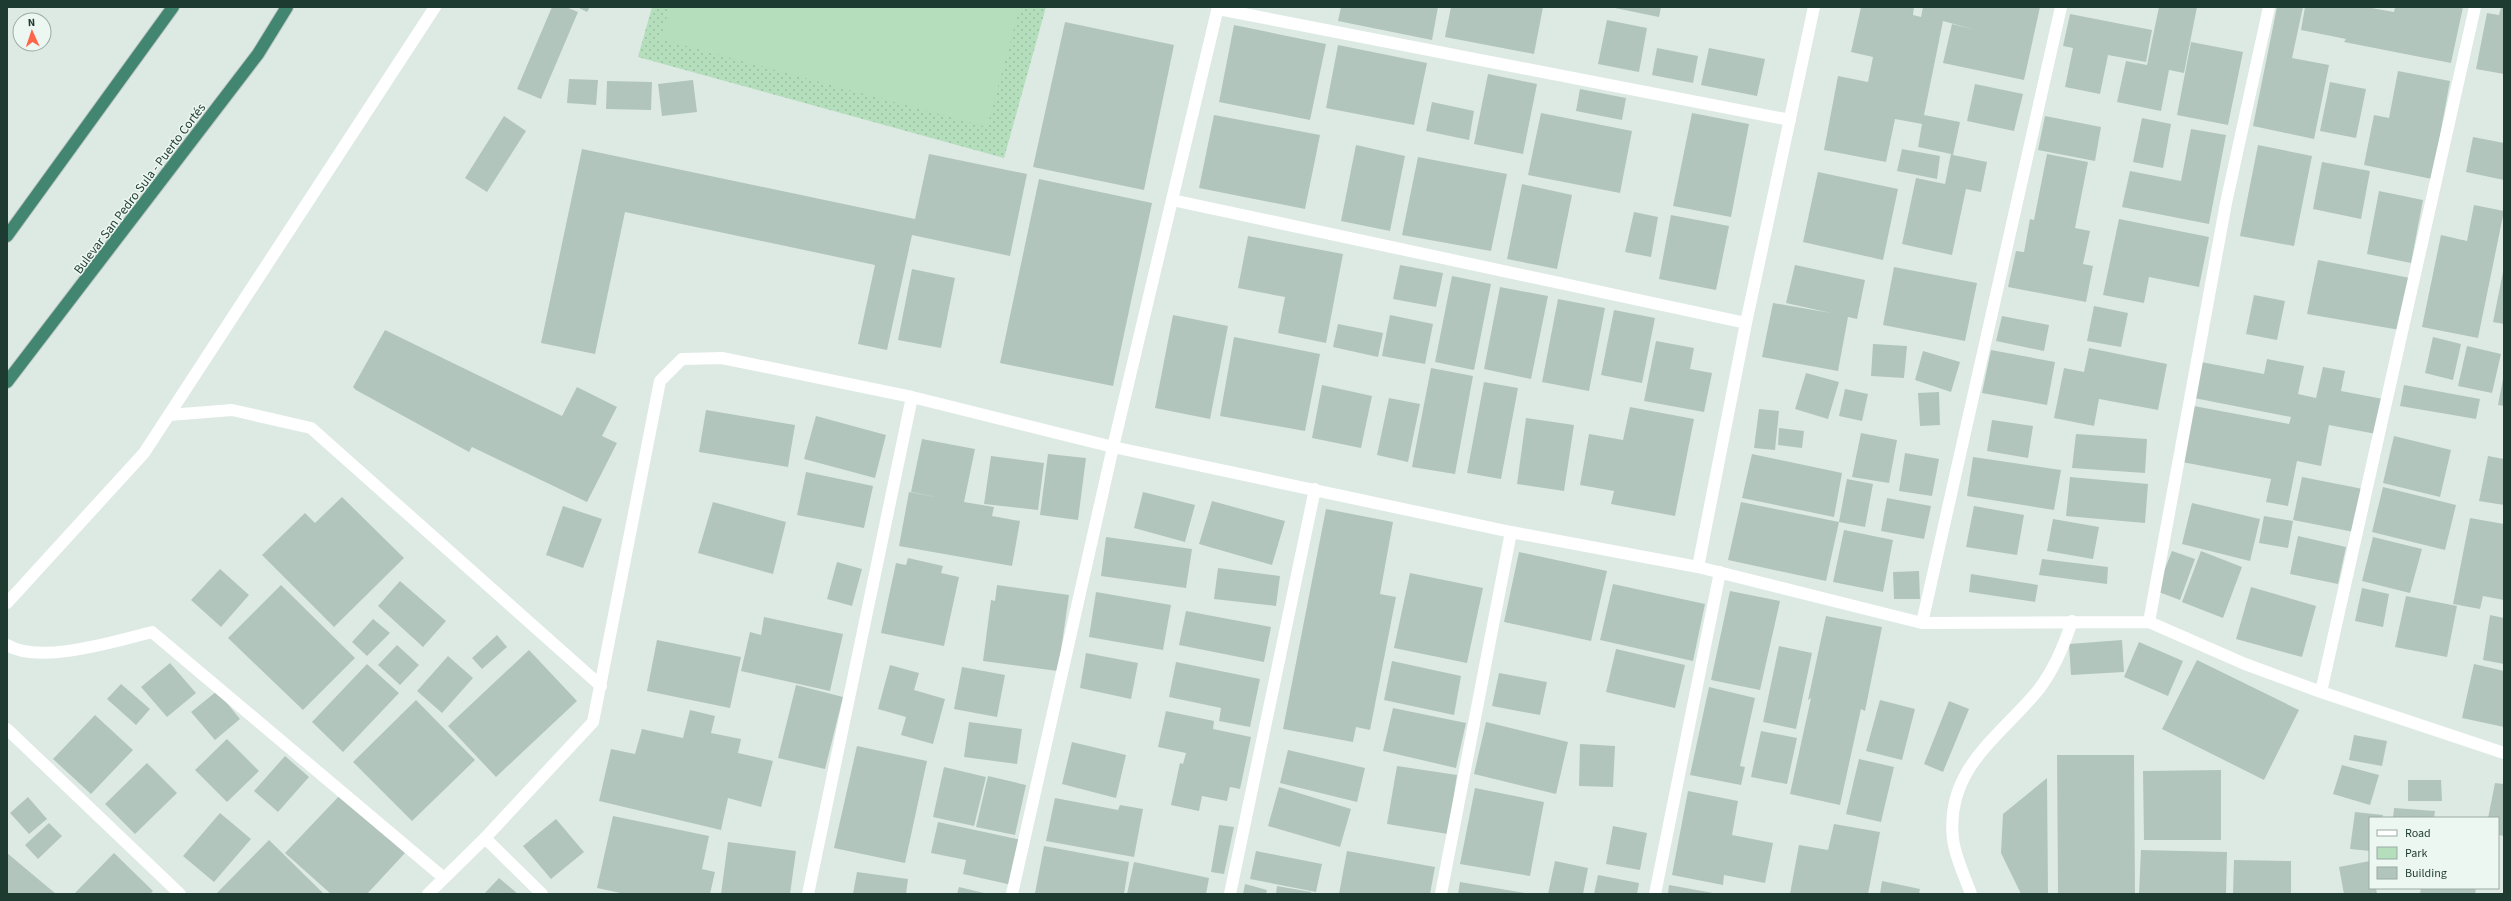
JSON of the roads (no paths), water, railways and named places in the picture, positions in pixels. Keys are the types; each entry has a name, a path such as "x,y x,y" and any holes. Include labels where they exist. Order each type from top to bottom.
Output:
{"highway":[{"path":"7,236 173,7"},
{"name":"Bulevar San Pedro Sula - Puerto Cortés","path":"7,382 258,54 287,7"}],"street":[{"path":"7,603 144,453 435,7"},
{"path":"1698,567 1746,323 1814,7"},
{"path":"1922,623 2061,7"},
{"path":"2149,622 2226,203 2269,7"},
{"path":"2321,692 2475,7"},
{"path":"1012,894 1113,447 1218,8 1790,120"},
{"path":"1172,200 1746,323"},
{"path":"428,894 485,838 593,722 660,381 682,359 722,358 912,398 1113,447 1511,532 1698,567 1922,623 2072,621 2149,622 2245,664 2321,692 2504,753"},
{"path":"808,894 912,398"},
{"path":"169,415 232,410 310,428 601,686"},
{"path":"1230,894 1315,489"},
{"path":"1440,894 1511,532"},
{"path":"1655,894 1720,572"},
{"path":"1971,894 1953,840 1954,798 1977,754 2038,689 2060,658 2072,621"},
{"path":"7,645 16,650 56,653 105,644 152,632 444,878"},
{"path":"7,729 180,894"},
{"path":"485,838 542,894"}]}
